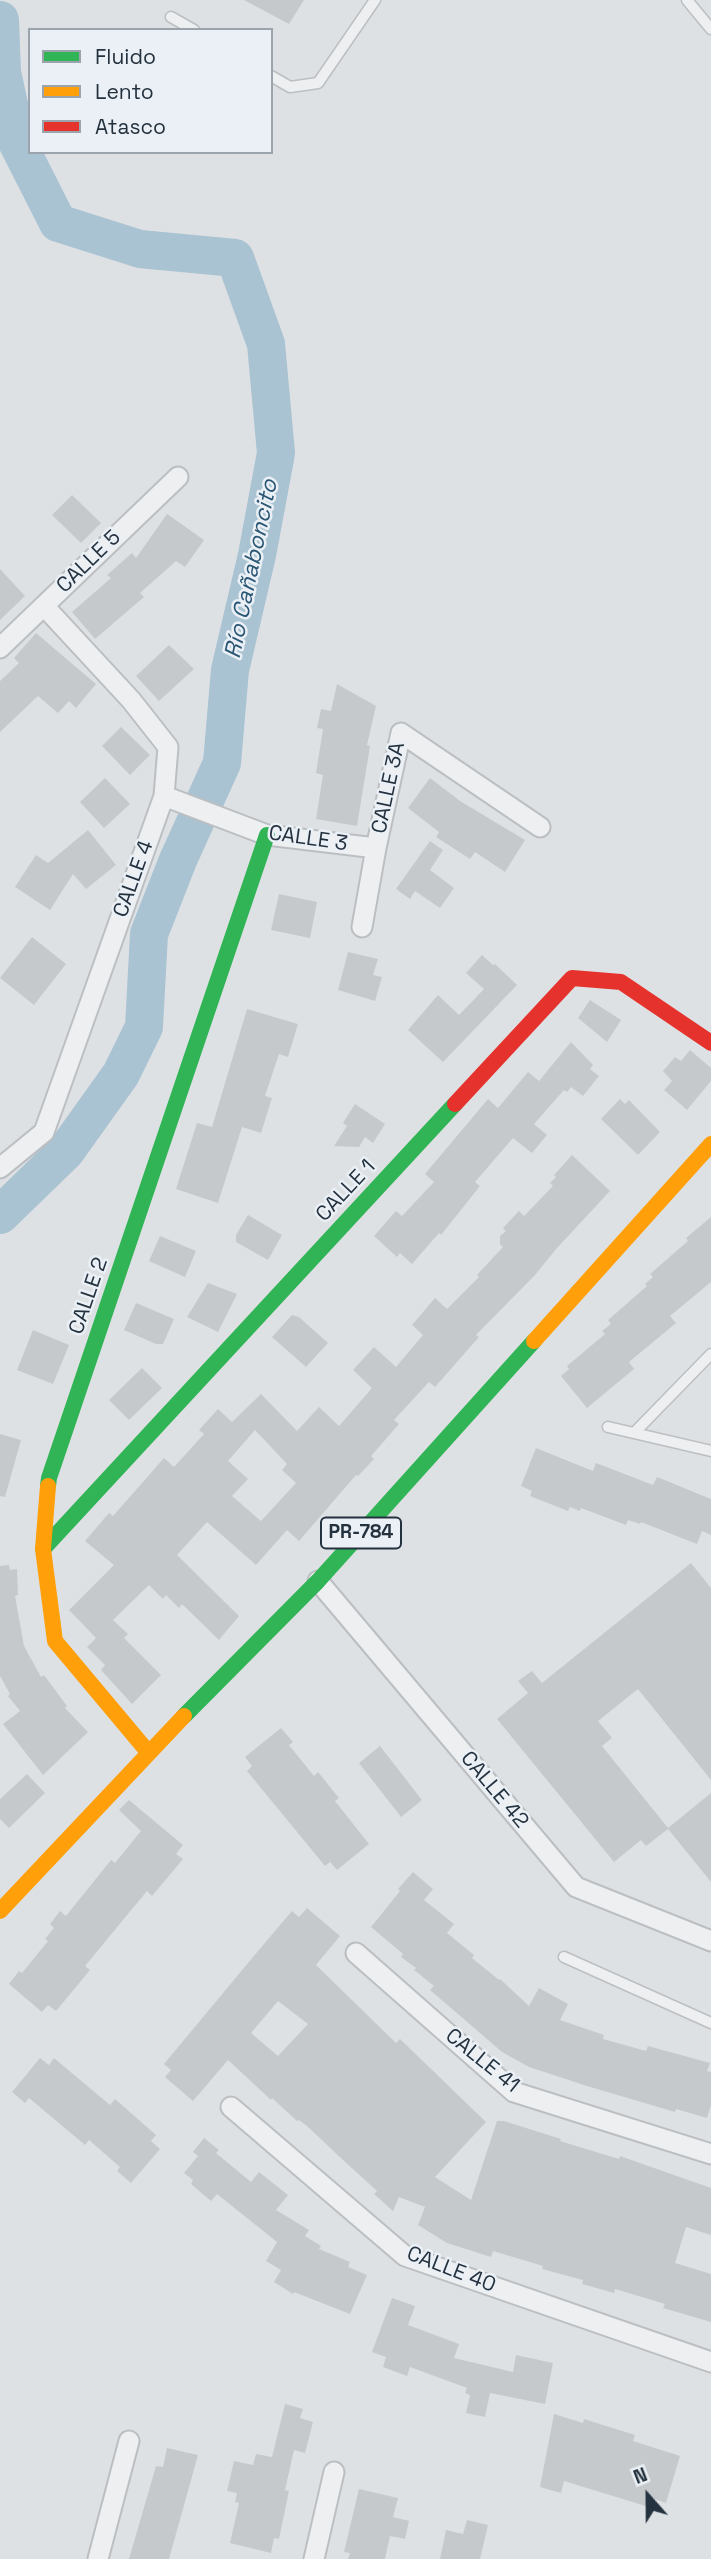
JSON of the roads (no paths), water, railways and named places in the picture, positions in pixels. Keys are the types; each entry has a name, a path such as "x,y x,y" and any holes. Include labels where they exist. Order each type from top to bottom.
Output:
{"street":[{"name":"CALLE 5","path":"0,648 178,477"},
{"name":"CALLE 4","path":"0,1168 44,1132 164,796 169,747 131,700 44,606"},
{"name":"CALLE 3A","path":"362,927 401,733 540,827"},
{"name":"CALLE 3","path":"164,796 267,835 376,848"},
{"name":"CALLE 2","path":"148,1752 55,1642 43,1549 49,1478 267,835"},
{"name":"CALLE 1","path":"43,1549 572,978 621,982 711,1043"},
{"name":"PR-784","path":"0,1911 148,1752 318,1581 711,1144"},
{"name":"CALLE 42","path":"318,1581 576,1888 711,1941"},
{"name":"CALLE 41","path":"356,1954 514,2092 711,2154"},
{"name":"CALLE 40","path":"231,2107 405,2256 711,2362"},
{"path":"98,2559 129,2441"},
{"path":"314,2559 334,2472"}],"lane":[{"path":"273,77 290,87 318,83 375,0"},
{"path":"687,0 711,29"},
{"path":"171,16 191,28"},
{"path":"634,1433 711,1354"},
{"path":"608,1427 711,1451"},
{"path":"564,1957 711,2023"}],"waterway":[{"name":"Río Cañaboncito","path":"0,20 2,72 17,142 58,223 140,249 235,258 266,344 276,453 257,555 230,670 222,763 178,860 149,934 144,1027 121,1074 66,1151 0,1215"}]}
